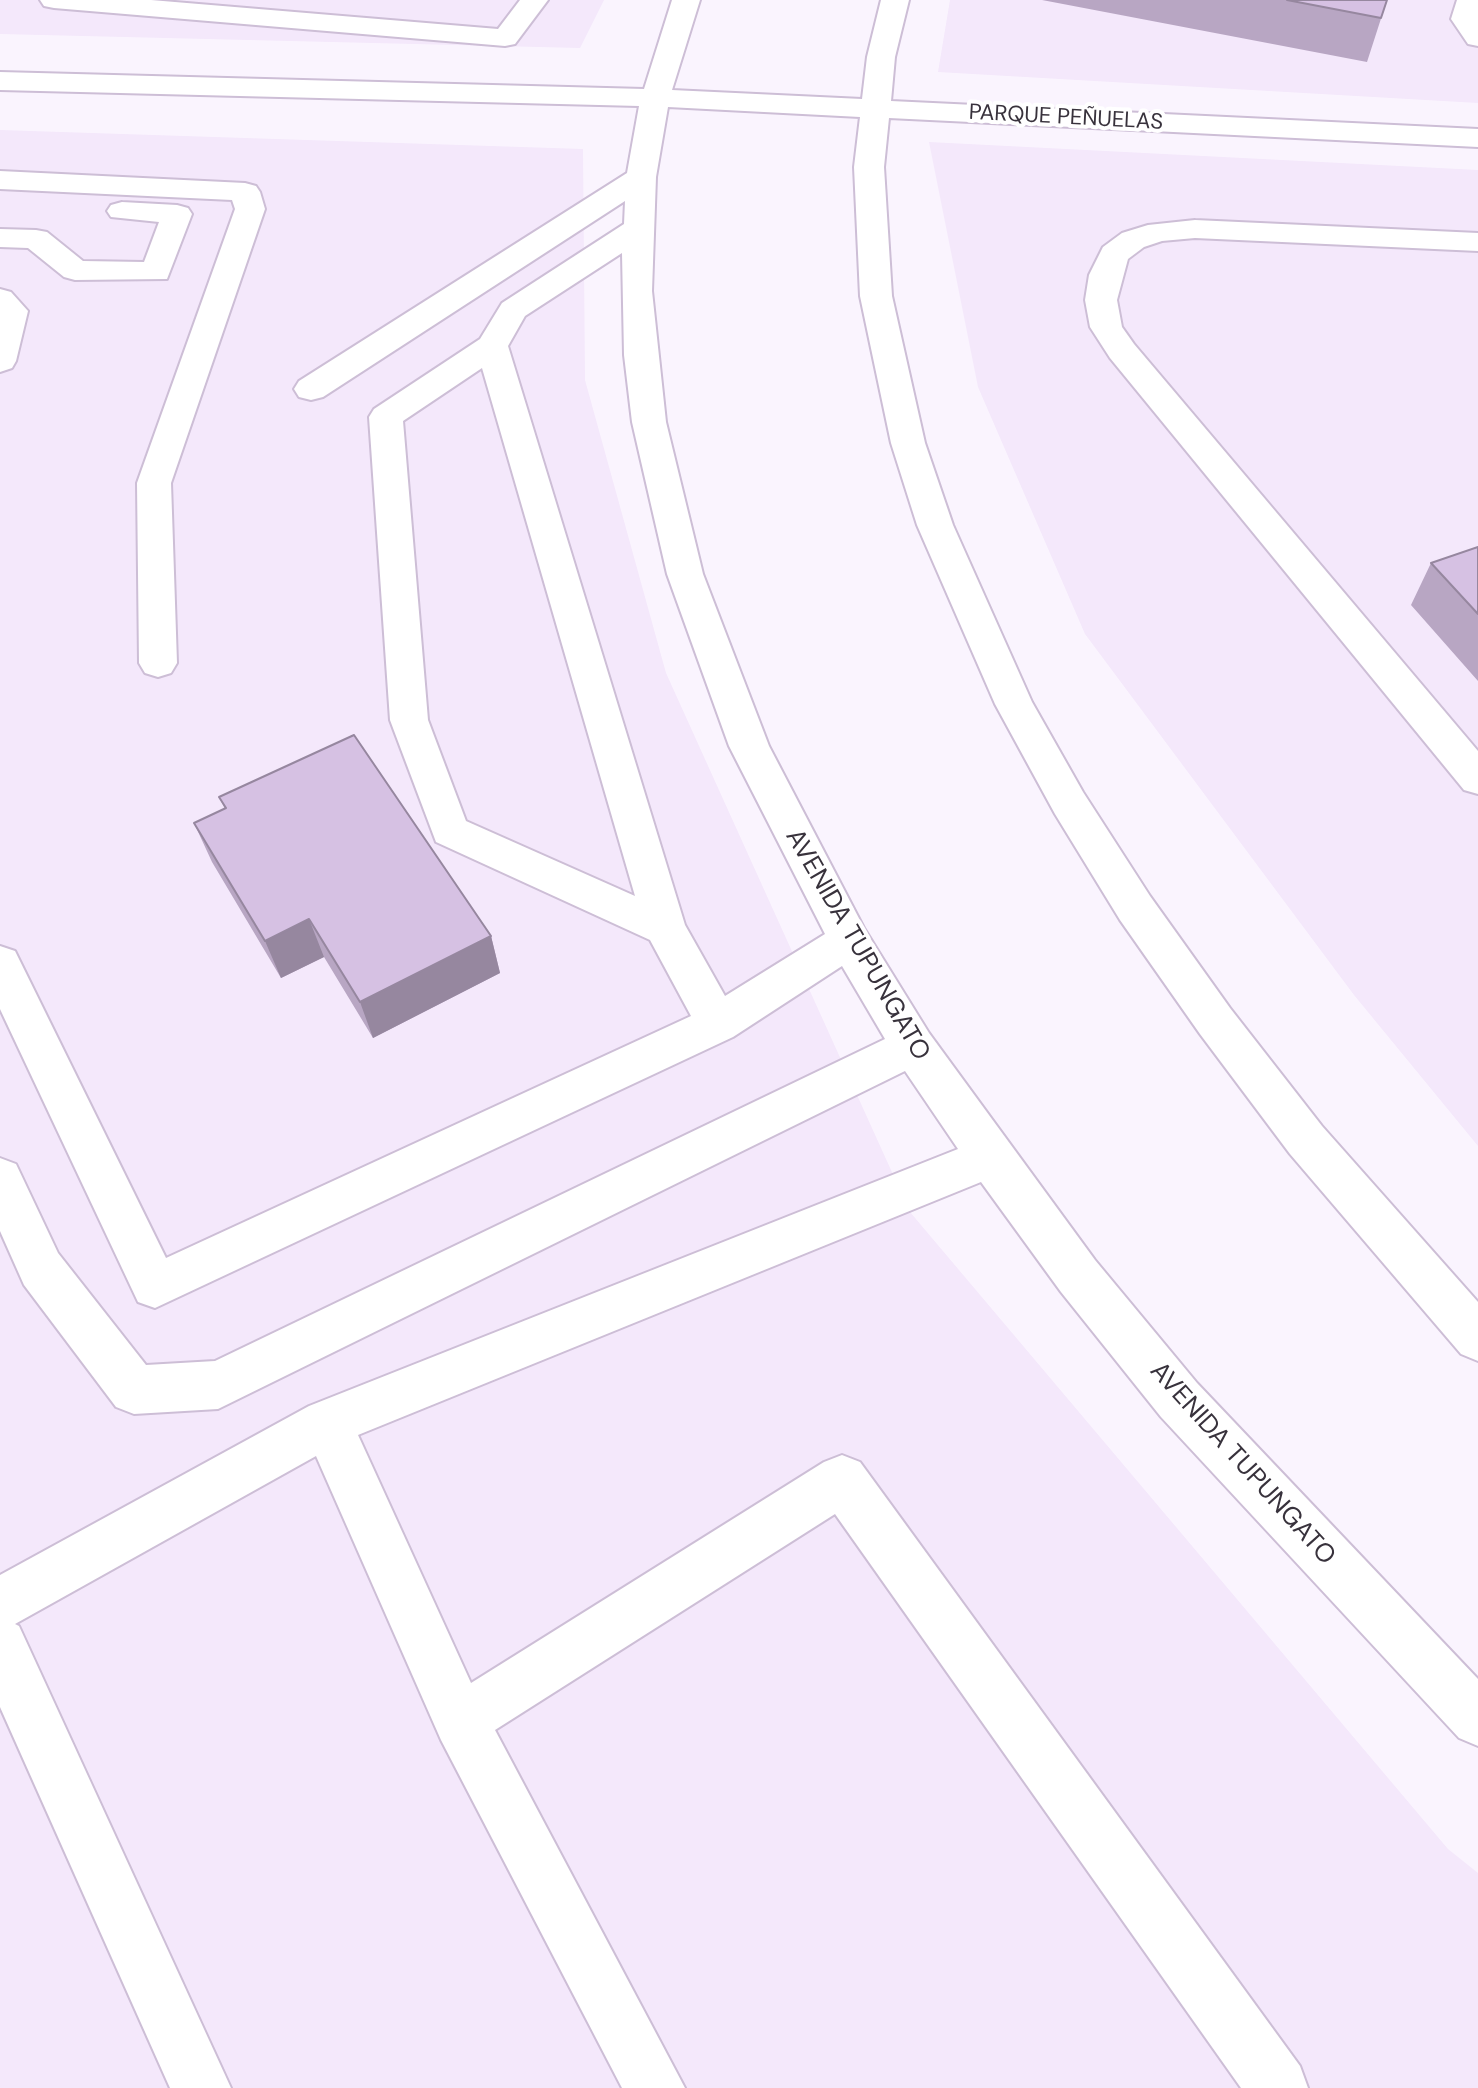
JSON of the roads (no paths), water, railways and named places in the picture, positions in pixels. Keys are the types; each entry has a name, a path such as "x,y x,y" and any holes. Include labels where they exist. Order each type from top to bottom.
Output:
{"street":[{"path":"54,0 505,38 534,0"},
{"name":"AVENIDA TUPUNGATO","path":"686,0 655,98 641,177 636,230 637,316 647,409 685,574 749,746 849,940 913,1046 1078,1276 1179,1400 1478,1719"},
{"path":"895,0 873,109 869,229 876,296 889,367 935,525 970,611 1014,704 1119,882 1215,1021 1306,1140 1478,1338"},
{"path":"1471,0 1465,10 1465,19 1478,38"},
{"name":"PARQUE PEÑUELAS","path":"0,81 655,98 1478,138"},
{"path":"311,389 641,177"},
{"path":"0,180 245,192 250,209 154,483 158,663"},
{"path":"0,203 177,214 156,272 75,270 36,239 0,238"},
{"path":"1478,242 1195,229 1159,232 1133,240 1114,254 1105,275 1101,300 1106,327 1122,351 1478,779"},
{"path":"636,230 513,310 492,346 386,417 409,720 450,831 665,928"},
{"path":"0,299 12,311 0,361"},
{"path":"492,346 665,928 718,1024"},
{"path":"0,964 155,1286 718,1024 849,940"},
{"path":"0,1179 41,1269 134,1390 218,1385 913,1046"},
{"path":"0,1604 327,1423 990,1157"},
{"path":"327,1423 460,1721 655,2088"},
{"path":"460,1721 842,1480 1278,2088"},
{"path":"0,1645 201,2088"}]}
